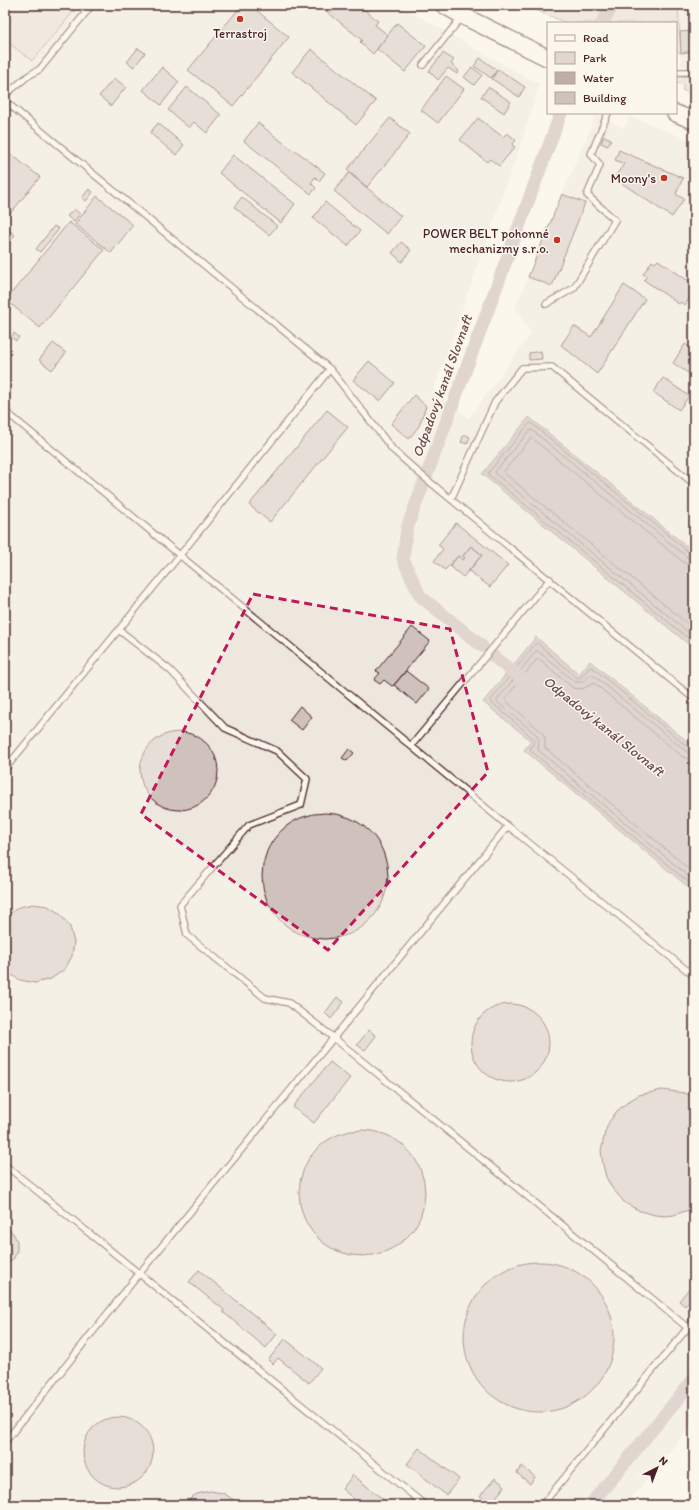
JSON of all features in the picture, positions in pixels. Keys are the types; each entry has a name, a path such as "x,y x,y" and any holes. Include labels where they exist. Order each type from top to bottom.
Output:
{"main road":[{"path":"444,5 547,58"},
{"path":"677,114 694,121"}],"lane":[{"path":"5,95 28,76 40,69 92,5"},
{"path":"423,65 463,16"},
{"path":"677,72 694,72"},
{"path":"5,101 330,368 393,450 694,699"},
{"path":"546,304 574,288 615,220 587,195 600,165 591,154 608,114"},
{"path":"451,499 495,402 522,368 552,367 694,484"},
{"path":"5,769 180,556 330,368"},
{"path":"5,411 508,826 694,976"},
{"path":"412,746 550,579"},
{"path":"119,630 170,670 225,728 277,751 307,779 301,805 249,825 180,905 187,935 265,998 289,1003 334,1038 688,1328"},
{"path":"5,1442 139,1274 508,826"},
{"path":"5,1165 425,1505"},
{"path":"542,1505 694,1320"}],"highlighted area":[{"path":"253,594 450,629 488,772 328,950 141,814"}],"shaded area":[{"path":"79,5 398,5 539,84 523,138 434,390 469,418 531,333 515,309 596,114 624,128 630,116 694,142 694,1422 626,1505 5,1505 5,40 32,61"},
{"path":"678,5 694,5 694,68 681,67"}],"green space":[{"path":"5,5 79,5 32,61 5,40"},
{"path":"524,5 678,5 681,53 677,52 677,22 564,22"},
{"path":"694,76 694,91 687,92 682,90 684,85 677,82 677,77"}],"water":[{"path":"529,417 694,552 694,649 482,474"},
{"path":"536,637 579,674 590,661 694,747 694,892 524,750 531,741 483,702"}],"building":[{"path":"242,5 250,5 289,37 233,106 188,70"},
{"path":"331,5 359,5 378,21 375,25 388,35 373,54 360,42 362,40 326,11"},
{"path":"397,23 426,46 405,72 377,49"},
{"path":"692,31 693,51 681,53 680,32"},
{"path":"138,48 145,53 134,67 127,62"},
{"path":"311,49 376,101 356,125 292,72"},
{"path":"443,53 454,60 451,64 459,71 457,74 448,68 438,80 429,71"},
{"path":"480,58 497,70 491,78 474,66"},
{"path":"162,67 179,82 161,105 143,90"},
{"path":"472,67 482,75 474,85 464,77"},
{"path":"498,69 525,87 519,97 492,79"},
{"path":"446,76 464,89 438,123 421,110"},
{"path":"114,78 126,87 111,106 99,96"},
{"path":"187,87 221,115 207,133 194,122 189,128 168,110"},
{"path":"488,87 511,102 504,113 481,97"},
{"path":"390,118 410,134 367,187 347,170"},
{"path":"478,118 503,137 507,133 516,140 512,145 515,147 499,166 490,159 487,162 460,140"},
{"path":"158,123 184,145 176,155 150,133"},
{"path":"258,123 325,173 319,181 315,177 311,183 316,188 311,194 244,141"},
{"path":"604,136 611,139 608,146 601,143"},
{"path":"619,150 683,178 676,194 684,199 672,217 614,178 624,164 615,160"},
{"path":"12,155 40,177 5,220 5,158 7,160"},
{"path":"233,155 295,204 281,223 219,173"},
{"path":"349,173 401,216 387,234 334,191"},
{"path":"89,189 93,192 86,201 82,198"},
{"name":"POWER BELT pohonné mechanizmy s.r.o.","path":"562,194 585,203 552,286 528,277"},
{"path":"97,196 133,225 111,253 75,224"},
{"path":"242,197 277,226 269,235 234,207"},
{"path":"325,202 360,231 348,246 313,218"},
{"path":"74,209 80,214 74,222 67,216"},
{"path":"69,222 104,250 40,328 6,300"},
{"path":"54,226 59,229 40,252 36,249"},
{"path":"7,228 15,235 7,245 5,244 5,231"},
{"path":"401,242 411,250 402,262 392,253"},
{"path":"658,260 693,284 689,290 693,292 685,305 681,302 679,304 644,280 647,276 643,274 652,261 655,263"},
{"path":"624,285 645,299 597,374 561,345 574,326 591,337"},
{"path":"14,333 19,337 16,341 11,337"},
{"path":"53,343 66,353 52,370 39,360"},
{"path":"685,344 694,350 694,377 673,363"},
{"path":"541,351 542,359 529,360 529,353"},
{"path":"369,361 395,383 380,401 353,380"},
{"path":"663,378 689,396 679,410 653,392"},
{"path":"414,395 426,406 419,426 409,439 391,424"},
{"path":"327,410 348,427 270,522 249,505"},
{"path":"464,434 470,437 467,444 461,442"},
{"path":"456,523 508,565 490,587 469,571 482,555 471,546 463,556 465,558 463,560 458,556 445,570 434,561 443,549 438,545"},
{"path":"471,546 482,555 463,577 450,566 458,556 463,560 465,558 463,556"},
{"path":"412,627 430,641 394,685 392,686 384,680 380,684 374,680 380,673 376,671"},
{"path":"406,671 429,689 417,704 394,685"},
{"path":"300,706 312,717 302,730 289,720"},
{"path":"179,732 194,735 207,743 215,756 218,771 215,786 207,799 194,807 179,810 164,807 151,799 143,786 140,771 143,756 151,743 164,735"},
{"path":"349,749 354,753 347,761 342,758"},
{"path":"331,813 355,821 365,827 374,836 383,852 387,864 387,888 383,900 374,916 365,925 349,934 337,938 319,939 295,931 285,925 276,916 267,900 263,888 262,870 270,846 276,836 285,827 301,818 313,814"},
{"path":"33,904 48,906 60,914 70,927 74,942 72,956 65,969 51,979 35,983 20,980 10,974 5,968 5,917 19,907"},
{"path":"337,997 344,1002 331,1019 325,1013"},
{"path":"510,1004 525,1007 538,1015 546,1028 549,1043 546,1058 538,1071 525,1079 510,1082 495,1079 482,1071 474,1058 471,1043 474,1028 482,1015 495,1007"},
{"path":"369,1030 376,1036 365,1050 357,1045"},
{"path":"330,1062 350,1078 314,1123 293,1107"},
{"path":"662,1090 685,1093 694,1098 694,1208 674,1215 665,1216 640,1211 625,1203 612,1188 606,1177 601,1151 609,1122 617,1111 639,1095"},
{"path":"368,1130 392,1138 402,1144 411,1153 420,1169 424,1181 424,1205 420,1217 411,1233 402,1242 386,1251 374,1255 356,1256 332,1248 322,1242 313,1233 304,1217 300,1205 299,1187 307,1163 313,1153 322,1144 338,1135 350,1131"},
{"path":"5,1226 13,1233 17,1241 17,1250 14,1258 5,1266"},
{"path":"532,1262 546,1262 561,1265 574,1271 587,1279 597,1289 611,1315 614,1337 613,1352 608,1366 597,1385 587,1395 561,1409 546,1412 532,1412 517,1409 504,1403 491,1395 481,1385 467,1359 464,1344 464,1330 467,1315 473,1302 481,1289 491,1279 517,1265"},
{"path":"199,1270 277,1334 266,1348 223,1312 224,1310 189,1282"},
{"path":"691,1286 694,1289 694,1296 685,1306 679,1301"},
{"path":"285,1339 321,1368 309,1383 278,1358 273,1364 268,1360"},
{"path":"118,1417 137,1423 147,1433 153,1452 147,1471 137,1481 118,1487 99,1481 89,1471 83,1452 89,1433 99,1423"},
{"path":"419,1448 459,1479 446,1495 407,1464"},
{"path":"522,1466 535,1477 530,1484 517,1473"},
{"path":"353,1475 390,1505 361,1505 342,1489"},
{"path":"495,1478 505,1486 491,1504 480,1496"},
{"path":"210,1491 223,1493 239,1505 184,1505 197,1494"}],"waterway":[{"name":"Odpadový kanál Slovnaft","path":"603,22 613,5"},
{"name":"Odpadový kanál Slovnaft","path":"482,646 420,596 403,559 407,528 561,114"},
{"name":"Odpadový kanál Slovnaft","path":"493,656 523,680"},
{"name":"Odpadový kanál Slovnaft","path":"590,1505 694,1379"}],"place":[{"name":"Terrastroj","path":"240,19"},
{"name":"Moony's","path":"664,178"},
{"name":"POWER BELT pohonné mechanizmy s.r.o.","path":"557,240"}]}
